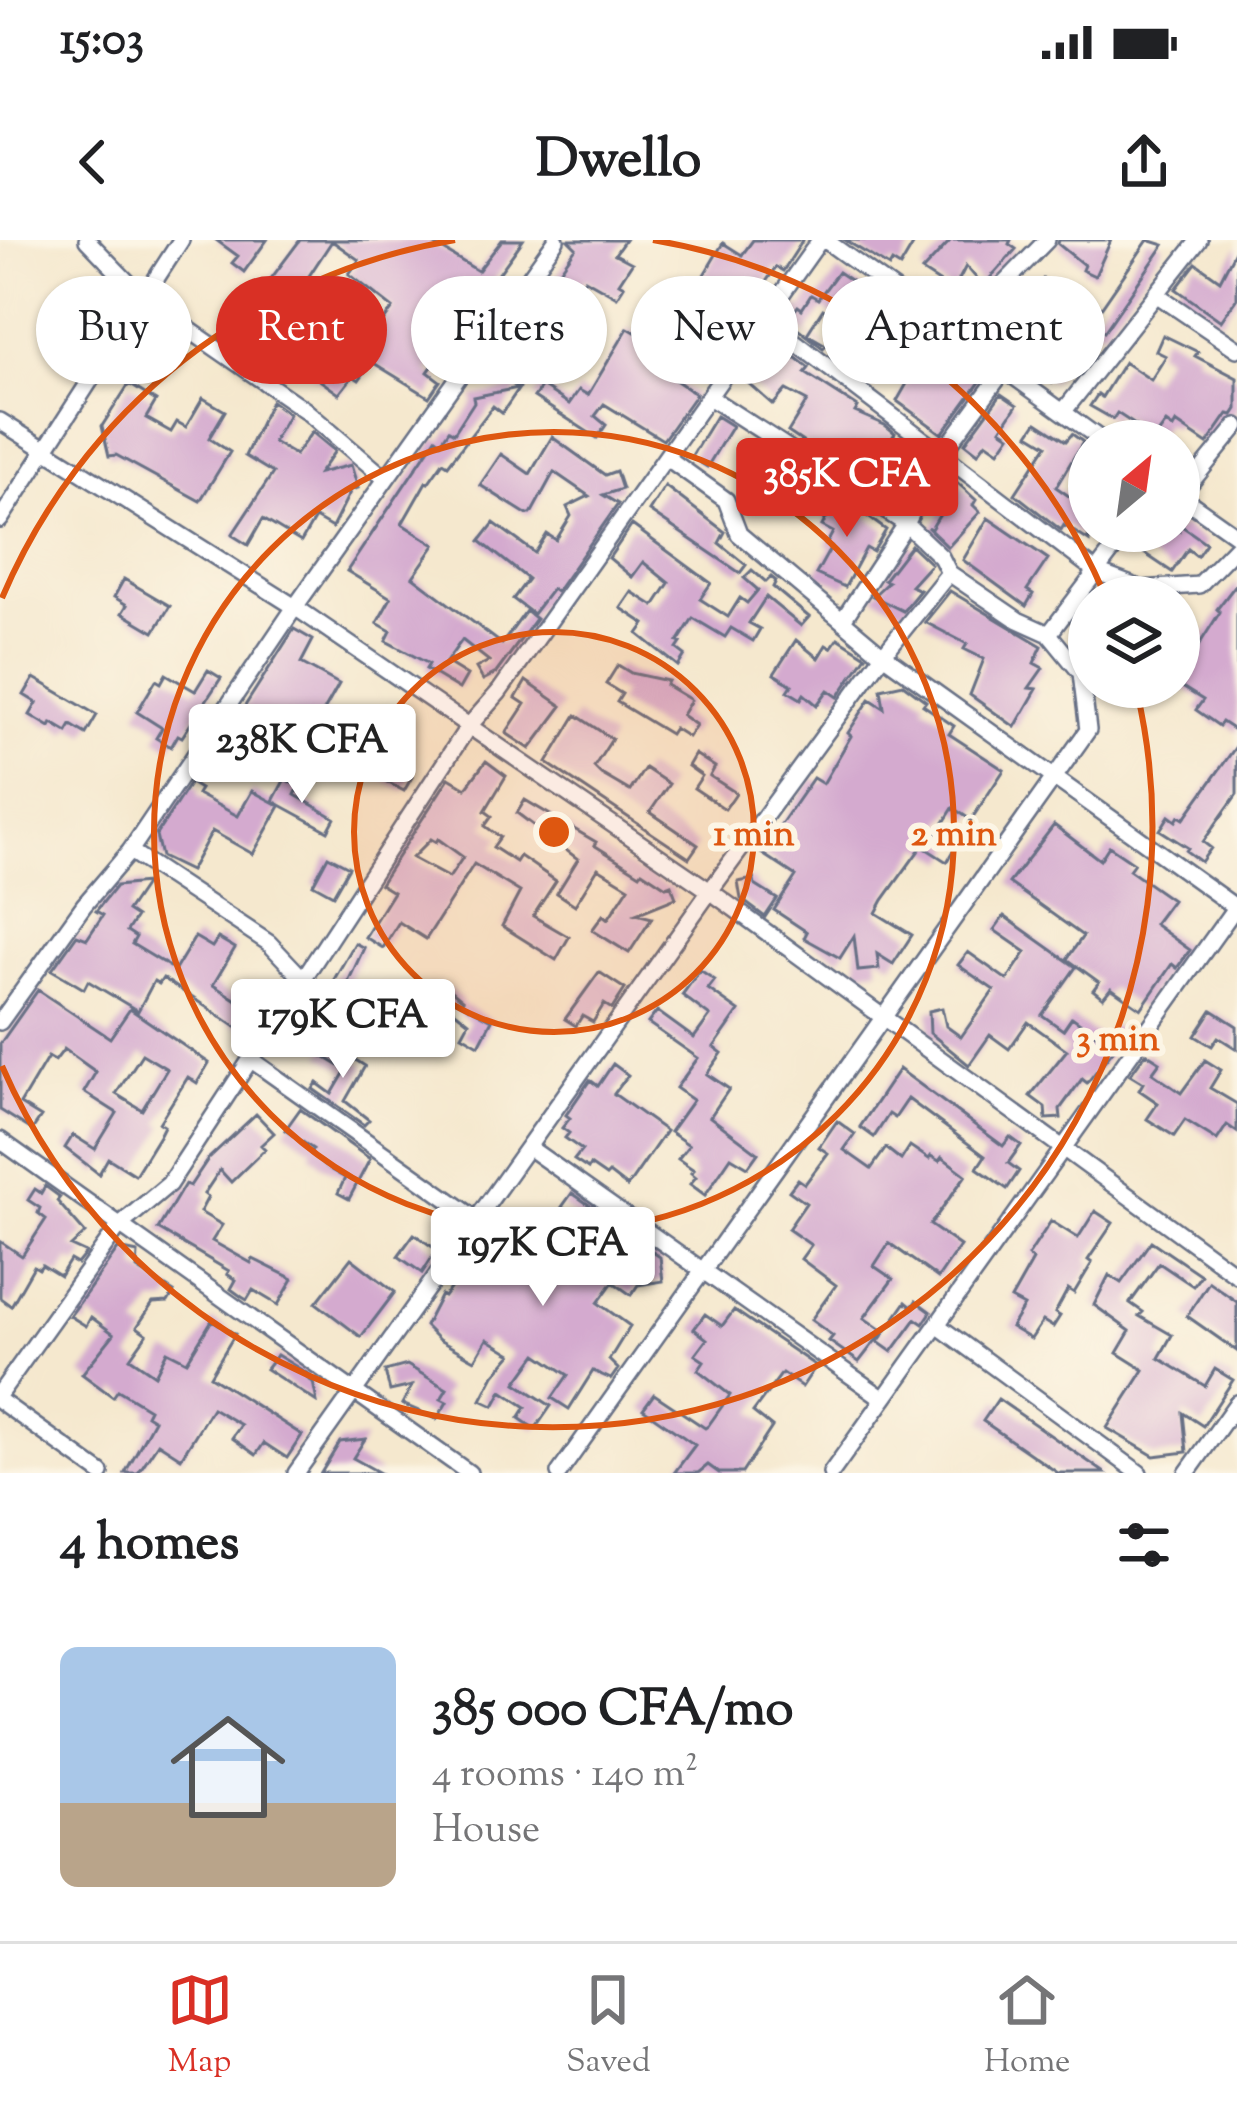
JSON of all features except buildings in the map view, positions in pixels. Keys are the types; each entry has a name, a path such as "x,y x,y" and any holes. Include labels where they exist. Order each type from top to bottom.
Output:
{"street":[{"path":"87,240 122,276"},
{"path":"157,276 182,240"},
{"path":"0,1022 130,850 295,607 556,240"},
{"path":"797,276 823,240 873,276"},
{"path":"1012,276 1047,240"},
{"path":"1063,412 1198,240"},
{"path":"1156,294 1237,349"},
{"path":"192,332 305,410 386,479"},
{"path":"798,344 1096,572 1142,589 1199,585 1237,546"},
{"path":"0,520 88,384"},
{"path":"101,1473 0,1397 120,1225 169,1184 468,727 499,692 718,384"},
{"path":"843,620 906,524 942,454 994,384"},
{"path":"1024,384 1074,420"},
{"path":"559,1473 1088,730 1081,673 1048,634 1018,620 949,573 941,556 906,524 709,397"},
{"path":"0,422 295,607 710,891 1237,1275"},
{"path":"1200,471 1237,426"},
{"path":"666,457 726,500 739,534 883,655 1236,906 831,1473"},
{"path":"1200,510 1237,536"},
{"path":"1048,634 1111,552"},
{"path":"296,1473 710,891 949,573"},
{"path":"130,850 268,943 303,979"},
{"path":"250,1060 476,1219"},
{"path":"0,1140 469,1473"},
{"path":"528,1147 884,1399"},
{"path":"937,1325 1139,1473"},
{"path":"1187,1473 1237,1403"}]}
